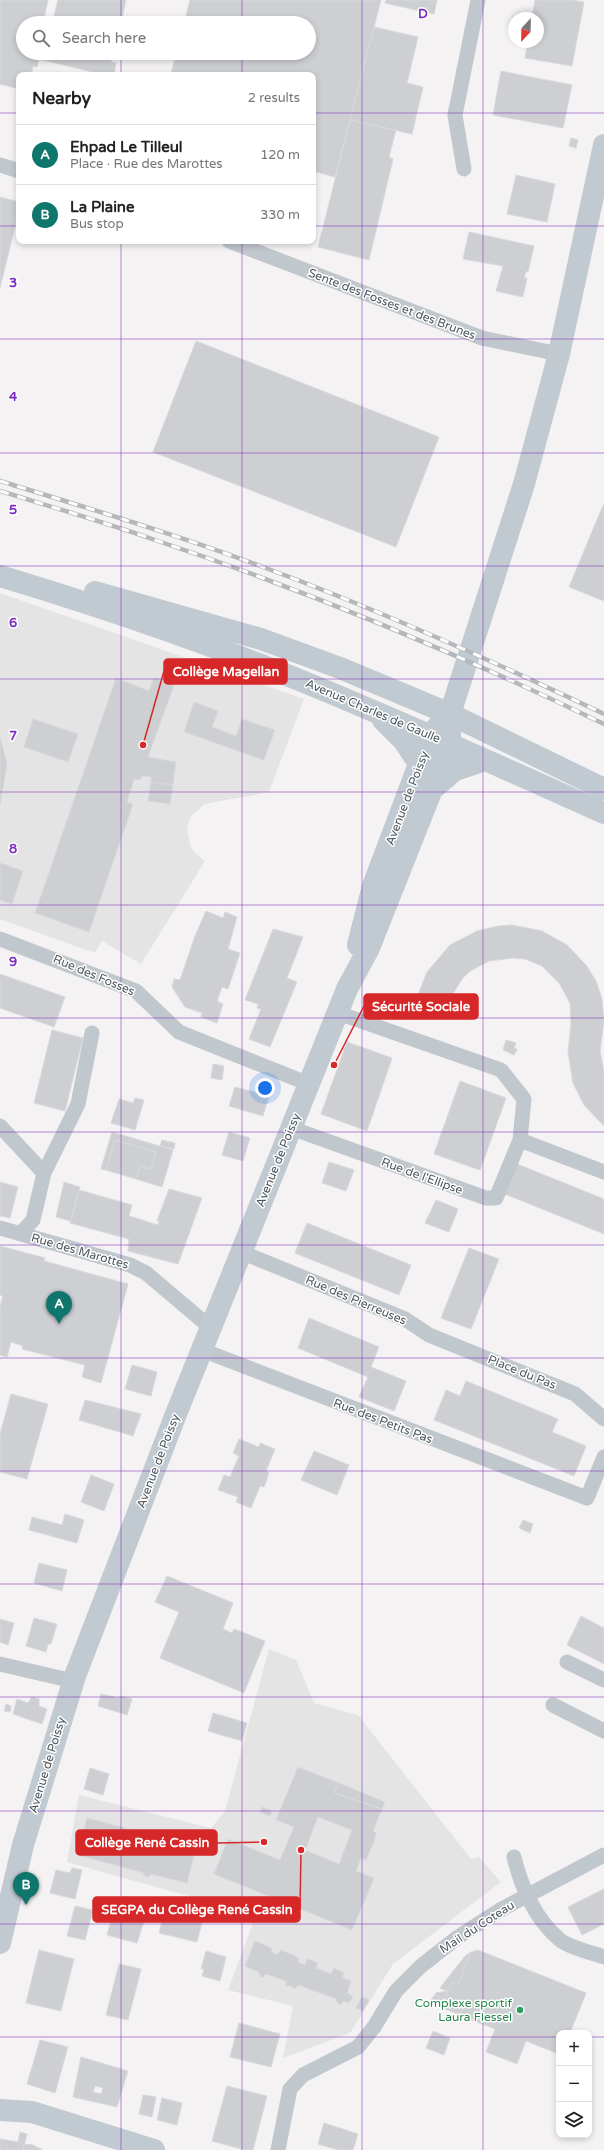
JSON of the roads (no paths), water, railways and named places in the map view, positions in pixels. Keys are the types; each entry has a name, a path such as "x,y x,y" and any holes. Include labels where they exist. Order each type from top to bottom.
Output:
{"main road":[{"path":"445,725 524,484 559,354 604,145"},
{"name":"Avenue Charles de Gaulle","path":"0,564 149,608 261,638 347,671 445,725 486,760 604,813"},
{"name":"Avenue Charles de Gaulle","path":"0,576 126,617 273,670 376,713 445,725 555,763 603,788"},
{"path":"273,670 311,676 341,685 445,725 551,749 603,788"},
{"path":"376,713 404,741 419,764"},
{"name":"Avenue de Poissy","path":"0,1943 21,1850 73,1681 202,1350 338,1013 347,989 371,892 419,764 445,725"},
{"name":"Avenue de Poissy","path":"347,989 369,948 431,792 445,725"},
{"path":"431,792 455,770 486,760"},
{"path":"0,2096 16,2102 32,2112"},
{"path":"0,2110 32,2112 154,2150"}],"street":[{"path":"464,169 454,115 478,0"},
{"path":"0,165 16,170"},
{"name":"Sente des Fosses et des Brunes","path":"237,244 482,338 559,354"},
{"name":"Rue des Fosses","path":"0,939 136,991 180,1032 309,1084"},
{"name":"Rue de l'Ellipse","path":"291,1128 486,1198 496,1198 520,1140 524,1099 501,1070 338,1013"},
{"path":"20,1234 33,1220 44,1173 78,1104 92,1033"},
{"path":"0,1126 44,1173"},
{"path":"520,1140 604,1172"},
{"name":"Rue des Marottes","path":"0,1228 130,1265 146,1274 211,1328"},
{"name":"Rue des Pierreuses","path":"241,1252 404,1319 429,1335 470,1351"},
{"name":"Rue des Petits Pas","path":"202,1350 588,1498 604,1457"},
{"name":"Place du Pas","path":"470,1351 575,1394 604,1419"},
{"path":"567,1662 604,1680"},
{"path":"0,1664 73,1681"},
{"path":"553,1705 604,1731"},
{"name":"Mail du Coteau","path":"278,2150 290,2089 303,2075 358,2047 374,2027 396,1990 421,1966 458,1936 500,1910 604,1855"},
{"path":"514,1857 518,1875 539,1916 559,1940 604,1957"}],"railway":[{"path":"0,481 165,533 231,555 306,583 435,637 604,714"},
{"path":"0,491 136,533 269,580 439,648 604,724"}],"place":[{"name":"Collège Magellan","path":"143,745"},
{"name":"Sécurité Sociale","path":"334,1065"},
{"name":"Ehpad Le Tilleul","path":"59,1324"},
{"name":"Collège René Cassin","path":"264,1842"},
{"name":"SEGPA du Collège René Cassin","path":"301,1850"},
{"name":"La Plaine","path":"26,1905"},
{"name":"Complexe sportif Laura Flessel","path":"520,2010"}]}
